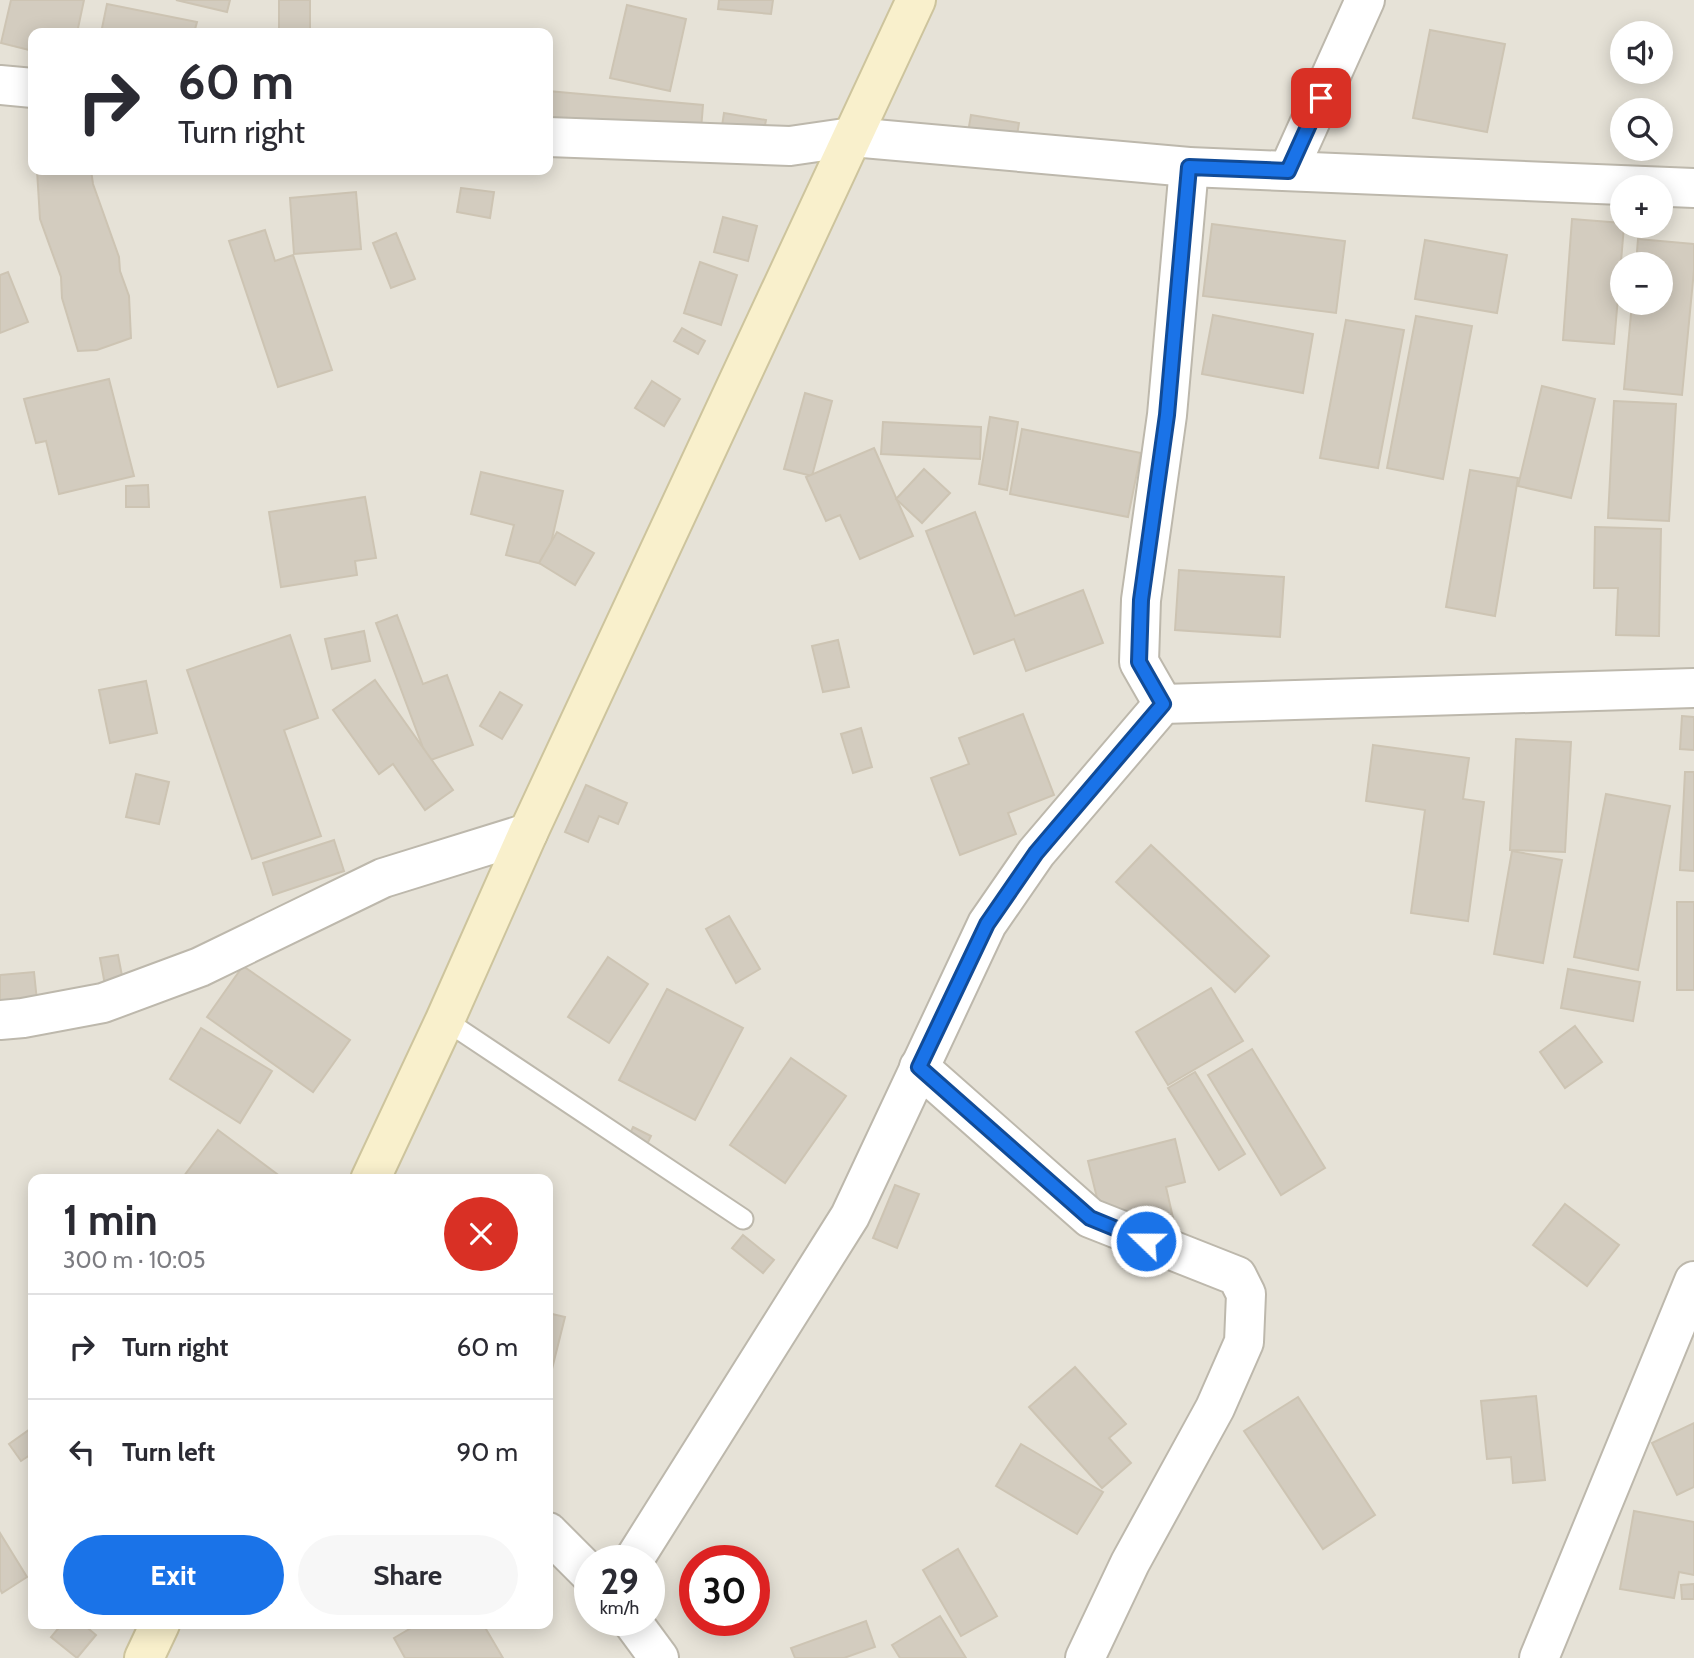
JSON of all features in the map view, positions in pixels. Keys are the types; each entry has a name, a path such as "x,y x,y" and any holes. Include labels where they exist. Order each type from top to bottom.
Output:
{"main road":[{"path":"373,1174 446,1020 528,833 916,0"},
{"path":"144,1658 158,1629"}],"street":[{"path":"1288,171 1365,0"},
{"path":"0,85 28,88"},
{"path":"553,137 790,146 852,137 1189,167 1694,188"},
{"path":"1163,704 1139,662 1141,600 1167,415 1189,167"},
{"path":"643,1545 849,1216 987,924 1036,853 1163,704 1694,688"},
{"path":"0,1020 103,1003 200,967 383,878 528,833"},
{"path":"919,1067 1090,1218 1237,1276 1246,1294 1244,1342 1215,1408 1129,1563 1085,1658"},
{"path":"1539,1658 1694,1281"},
{"path":"553,1537 574,1558"},
{"path":"643,1636 659,1658"}],"lane":[{"path":"446,1020 743,1219"}],"shaded area":[{"path":"0,0 1694,0 1694,1658 0,1658"}],"building":[{"path":"11,0 84,0 78,28 28,28 28,50 1,43"},
{"path":"176,0 230,0 227,12"},
{"path":"279,0 310,0 310,28 279,28"},
{"path":"719,0 773,0 771,14 718,9"},
{"path":"107,4 197,22 195,28 102,28"},
{"path":"627,5 686,19 670,91 610,78"},
{"path":"1430,30 1505,44 1487,132 1413,118"},
{"path":"553,91 703,105 699,154 553,141"},
{"path":"724,113 766,120 761,145 720,139"},
{"path":"971,115 1019,123 1015,147 967,138"},
{"path":"37,175 92,175 129,296 131,338 97,350 78,351 62,298 61,277 40,219"},
{"path":"461,188 494,192 490,218 457,212"},
{"path":"356,192 361,249 294,254 290,198"},
{"path":"723,217 757,226 748,261 714,252"},
{"path":"1572,219 1610,222 1610,238 1623,238 1622,252 1610,252 1610,315 1616,315 1614,344 1563,340"},
{"path":"1212,224 1345,241 1336,313 1203,296"},
{"path":"265,230 275,261 293,255 332,370 278,387 229,241"},
{"path":"396,233 415,279 391,288 373,243"},
{"path":"1638,239 1694,244 1682,395 1624,389 1631,315 1673,315 1673,252 1637,252"},
{"path":"1425,240 1507,255 1497,313 1415,299"},
{"path":"700,262 737,275 721,325 684,313"},
{"path":"8,272 28,322 0,333 0,275"},
{"path":"1213,315 1313,334 1303,393 1202,374"},
{"path":"1416,316 1472,326 1443,479 1387,468"},
{"path":"1346,320 1404,330 1378,468 1320,458"},
{"path":"682,328 705,341 698,354 674,341"},
{"path":"109,379 134,476 59,494 46,441 36,443 24,399"},
{"path":"652,381 680,399 664,426 635,408"},
{"path":"1542,386 1595,399 1571,498 1518,486"},
{"path":"805,393 832,401 812,476 784,469"},
{"path":"1614,401 1676,404 1669,521 1608,518"},
{"path":"990,417 1018,422 1007,490 979,484"},
{"path":"883,422 981,427 980,459 881,454"},
{"path":"1022,429 1141,453 1128,517 1010,494"},
{"path":"874,448 913,536 860,559 840,515 826,521 806,477"},
{"path":"924,469 950,493 922,523 896,499"},
{"path":"1470,470 1518,478 1495,616 1446,607"},
{"path":"481,472 563,491 546,565 506,555 514,525 471,514"},
{"path":"148,485 149,507 126,507 126,486"},
{"path":"365,497 376,558 355,561 357,575 281,587 269,512"},
{"path":"975,512 1015,616 1083,590 1103,643 1026,671 1014,639 974,654 926,531"},
{"path":"1595,527 1661,529 1659,636 1616,635 1618,588 1594,588"},
{"path":"557,532 594,553 575,585 539,563"},
{"path":"1179,570 1284,577 1280,637 1175,630"},
{"path":"397,615 423,684 447,675 473,745 428,761 376,623"},
{"path":"364,631 370,661 332,669 325,639"},
{"path":"290,635 318,718 284,730 321,836 252,859 187,670"},
{"path":"838,640 849,687 823,692 812,646"},
{"path":"375,680 453,790 425,810 393,764 379,774 333,710"},
{"path":"146,681 157,733 110,743 99,690"},
{"path":"500,692 522,705 502,739 480,726"},
{"path":"1023,714 1054,795 1008,813 1016,834 960,855 931,778 969,764 959,738"},
{"path":"1682,716 1694,717 1694,750 1680,749"},
{"path":"861,728 872,767 853,773 841,734"},
{"path":"1516,739 1571,742 1565,852 1510,850"},
{"path":"1373,745 1469,758 1463,799 1484,802 1468,921 1411,913 1425,810 1366,801"},
{"path":"1685,772 1694,772 1694,871 1680,870"},
{"path":"136,774 169,782 159,824 126,817"},
{"path":"586,785 627,803 618,824 599,816 588,842 565,832"},
{"path":"1606,794 1670,806 1638,970 1574,957"},
{"path":"334,840 344,871 273,895 263,863"},
{"path":"1151,845 1269,956 1235,992 1116,882"},
{"path":"1512,851 1562,860 1543,963 1494,954"},
{"path":"1677,902 1694,902 1694,990 1677,990"},
{"path":"729,916 760,969 736,983 706,929"},
{"path":"118,955 123,981 105,985 100,958"},
{"path":"608,957 648,984 609,1043 568,1017"},
{"path":"243,966 350,1040 313,1092 207,1017"},
{"path":"1568,969 1640,982 1633,1021 1561,1008"},
{"path":"34,972 37,1001 0,1004 0,975"},
{"path":"1211,988 1243,1041 1168,1085 1136,1032"},
{"path":"667,989 743,1028 695,1120 619,1080"},
{"path":"1575,1026 1602,1062 1565,1088 1540,1052"},
{"path":"201,1028 272,1071 240,1123 170,1079"},
{"path":"1252,1049 1325,1168 1281,1195 1208,1075"},
{"path":"791,1058 846,1096 785,1183 730,1145"},
{"path":"1195,1072 1245,1154 1219,1170 1168,1088"},
{"path":"633,1127 651,1136 640,1159 622,1151"},
{"path":"218,1130 277,1174 185,1174"},
{"path":"1175,1139 1185,1182 1166,1187 1176,1231 1109,1247 1088,1161"},
{"path":"895,1185 919,1194 897,1248 873,1238"},
{"path":"1565,1204 1619,1245 1587,1286 1533,1245"},
{"path":"743,1235 774,1260 763,1273 732,1248"},
{"path":"553,1314 565,1317 553,1365"},
{"path":"1075,1367 1126,1424 1109,1438 1131,1463 1102,1488 1029,1407"},
{"path":"1536,1396 1545,1480 1513,1483 1511,1457 1487,1459 1481,1401"},
{"path":"1298,1397 1375,1515 1323,1549 1244,1431"},
{"path":"1694,1423 1694,1487 1677,1495 1652,1443"},
{"path":"28,1431 28,1456 21,1461 9,1444"},
{"path":"1021,1444 1103,1492 1077,1534 996,1486"},
{"path":"1634,1511 1694,1522 1694,1575 1679,1572 1674,1598 1620,1589"},
{"path":"0,1533 27,1577 2,1593 0,1589"},
{"path":"958,1549 997,1616 961,1636 923,1570"},
{"path":"1694,1584 1694,1599 1682,1599 1681,1585"},
{"path":"940,1616 966,1658 900,1658 892,1645"},
{"path":"866,1621 875,1647 844,1658 795,1658 791,1648"},
{"path":"58,1629 89,1629 96,1635 77,1658 51,1637"},
{"path":"409,1629 486,1629 503,1658 405,1658 394,1638"}],"route":[{"path":"1146,1241 1090,1218 919,1067 987,924 1036,853 1163,704 1139,662 1141,600 1167,415 1189,167 1288,171 1321,98"}]}
